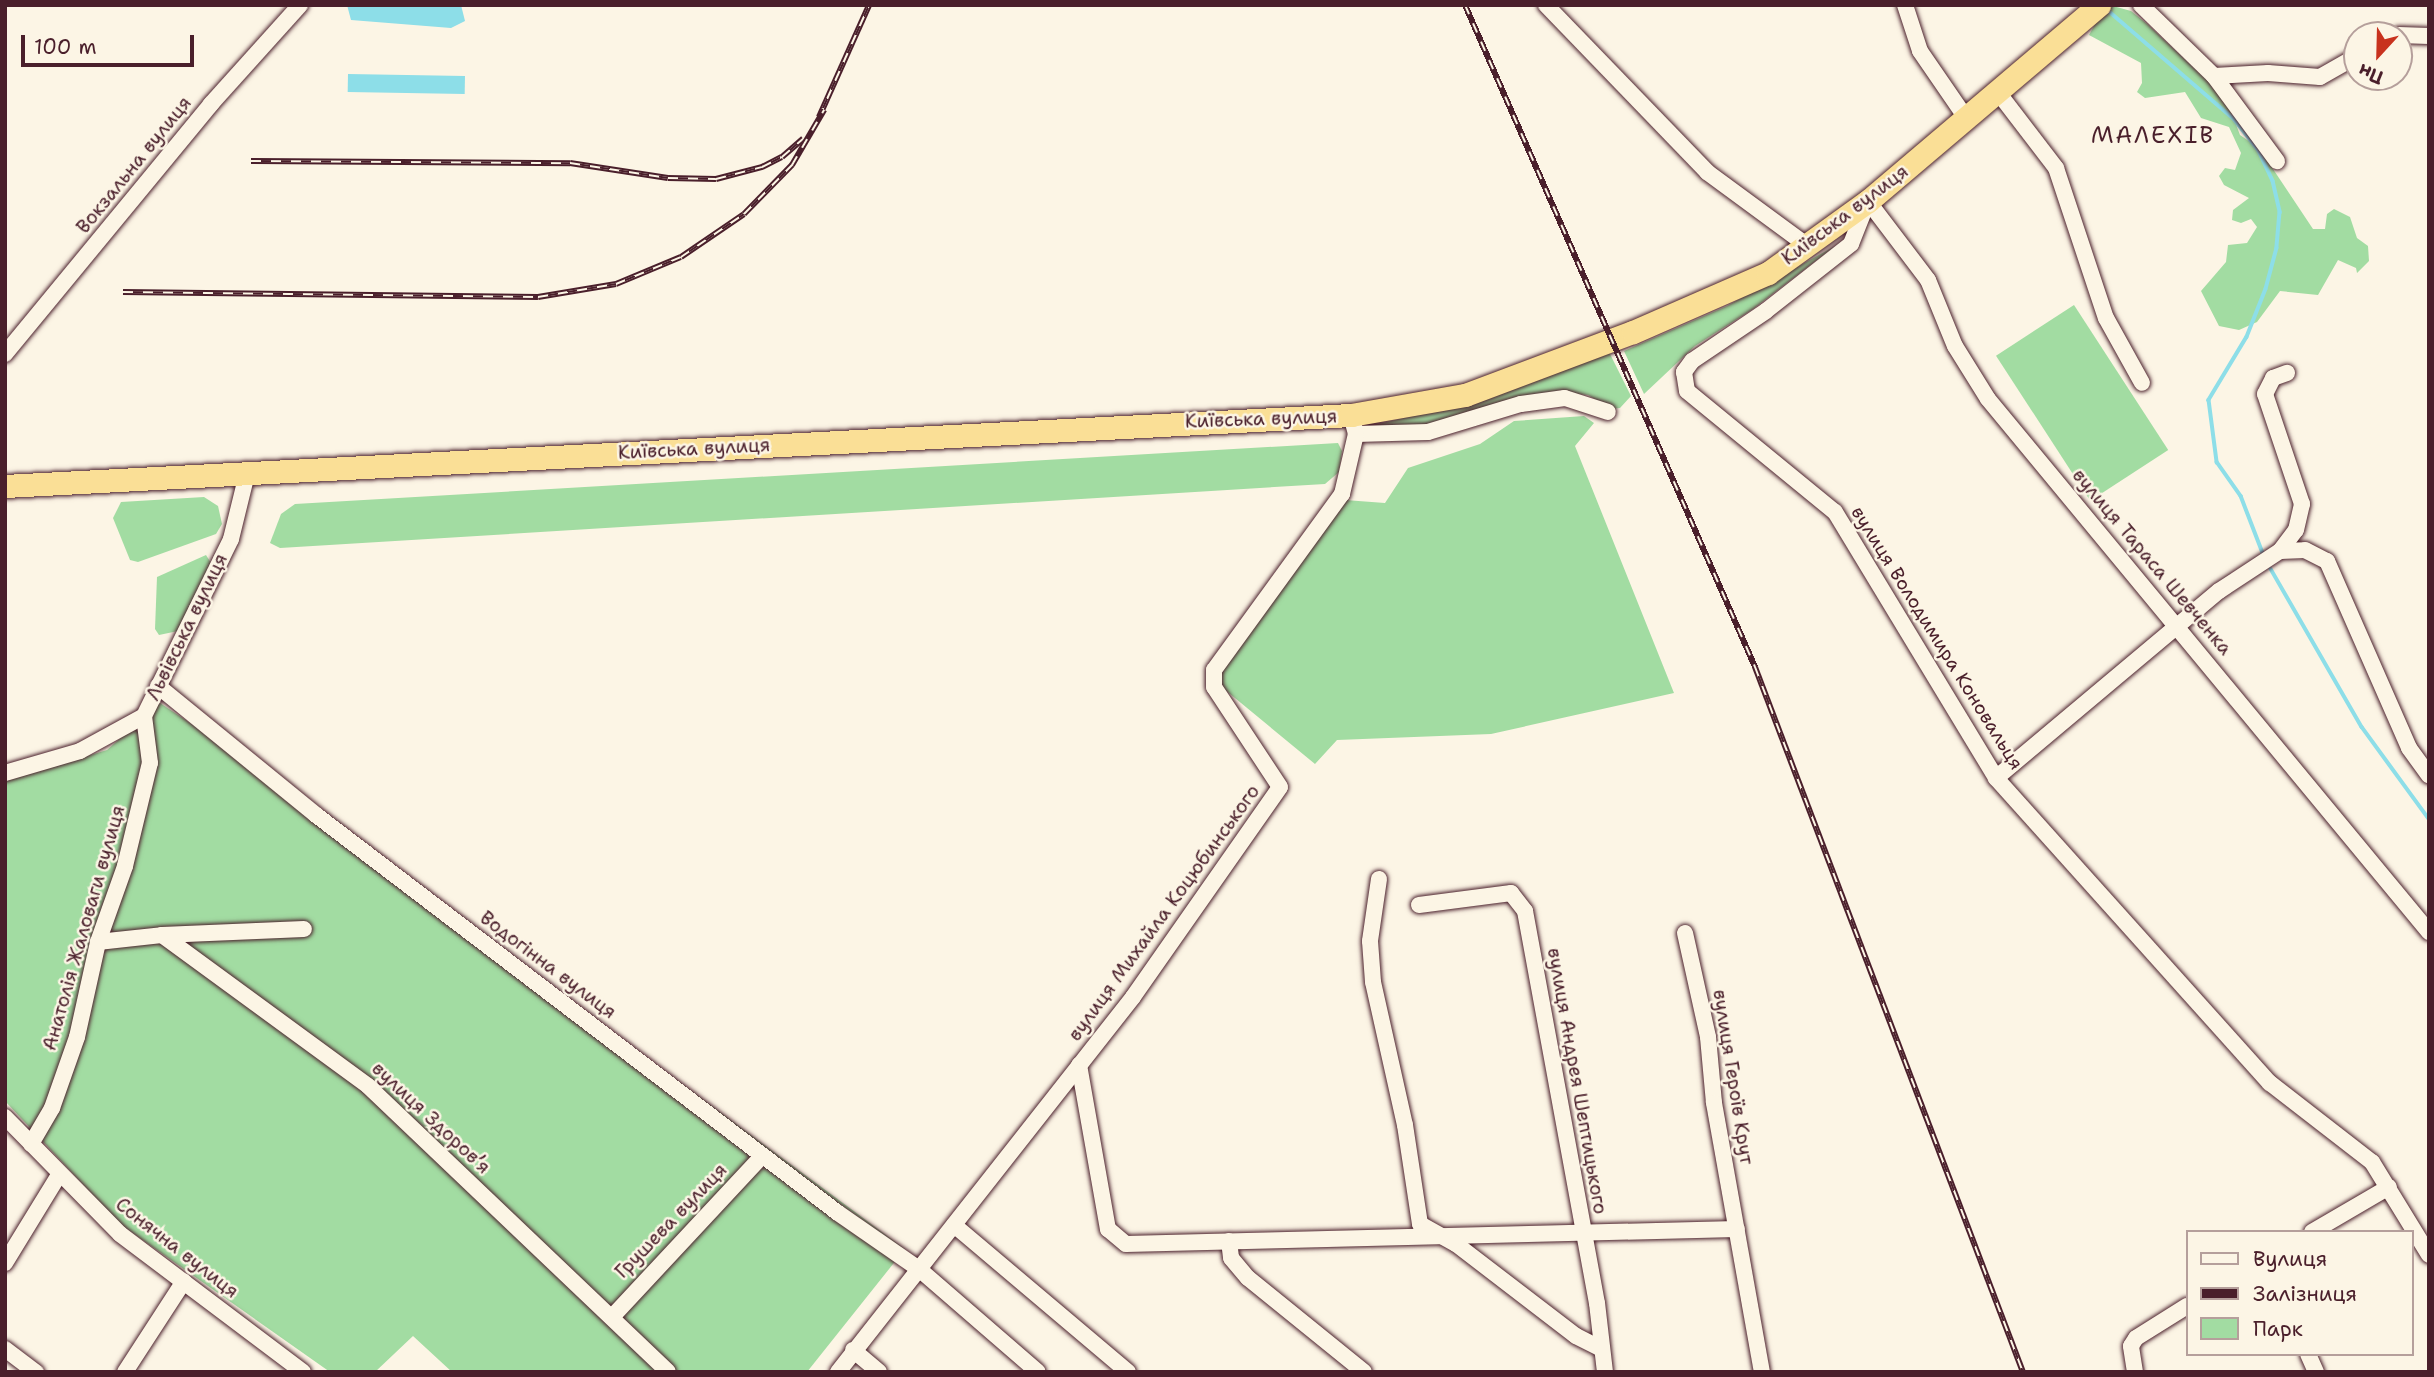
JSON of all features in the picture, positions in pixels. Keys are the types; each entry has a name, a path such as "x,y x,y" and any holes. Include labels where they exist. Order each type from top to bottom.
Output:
{"highway":[{"name":"Київська вулиця","path":"247,474 1353,424 1465,394 1529,371 1719,295 1809,247 1868,201 2099,5"},
{"path":"5,486 247,474"}],"street":[{"name":"Вокзальна вулиця","path":"5,354 211,104 300,5"},
{"path":"1546,5 1707,172 1809,247"},
{"path":"1905,5 1920,51 1966,118"},
{"path":"2141,5 2214,76 2277,161"},
{"path":"2214,76 2268,72 2320,77 2343,64"},
{"path":"1997,91 2056,168 2106,318 2142,383"},
{"name":"вулиця Тараса Шевченка","path":"1868,201 1928,280 1955,346 1988,399 2181,626 2296,776 2429,932"},
{"name":"вулиця Володимира Коновальця","path":"1868,201 1851,244 1766,311 1697,356 1684,372 1684,384 1693,399 1835,512 1996,778 2270,1083 2372,1162 2429,1255"},
{"path":"1996,778 2181,626 2219,591 2280,551 2296,530 2302,504 2265,394 2273,379 2287,373"},
{"path":"1353,424 1427,432 1521,404 1565,398 1608,412"},
{"name":"вулиця Михайла Коцюбинського","path":"838,1372 1079,1065 1280,787 1214,687 1214,670 1342,494 1353,424"},
{"name":"Львівська вулиця","path":"5,773 80,751 144,716 231,539 247,474"},
{"path":"2280,551 2305,550 2327,561 2409,748 2429,776"},
{"name":"Водогінна вулиця","path":"158,687 316,815 762,1156 919,1269 1038,1372"},
{"name":"Анатолія Жаловаги вулиця","path":"31,1144 52,1108 77,1037 98,942 125,866 150,763 144,716"},
{"path":"1379,879 1370,941 1377,1007 1405,1125 1420,1224 1438,1234 1576,1336 1601,1349"},
{"name":"вулиця Андрея Шептицького","path":"1419,905 1511,892 1525,911 1597,1303 1605,1372"},
{"path":"98,942 162,935 304,929"},
{"name":"вулиця Героїв Крут","path":"1685,933 1708,1037 1714,1104 1762,1372"},
{"name":"вулиця Здоровʼя","path":"162,935 368,1086 668,1372"},
{"path":"1079,1065 1108,1228 1126,1244 1438,1234 1737,1229"},
{"name":"Сонячна вулиця","path":"5,1117 59,1175 120,1234 303,1372"},
{"name":"Грушева вулиця","path":"612,1317 762,1156"},
{"path":"5,1263 59,1175"},
{"path":"2315,1230 2389,1187"},
{"path":"954,1225 1128,1372"},
{"path":"1229,1241 1231,1258 1248,1278 1364,1372"},
{"path":"125,1372 184,1281"},
{"path":"2135,1372 2131,1346 2136,1338 2186,1307"},
{"path":"5,1349 36,1372"},
{"path":"854,1351 879,1372"},
{"path":"2309,1356 2316,1372"}],"green space":[{"path":"2113,6 2131,11 2146,23 2226,98 2240,135 2259,148 2313,229 2325,229 2327,214 2334,209 2350,217 2357,238 2368,246 2369,261 2357,273 2356,268 2338,260 2318,295 2280,291 2257,322 2239,330 2219,326 2201,291 2226,262 2228,245 2247,243 2257,227 2251,219 2241,223 2232,220 2233,210 2249,198 2224,185 2219,176 2225,168 2235,170 2241,153 2229,127 2201,118 2185,92 2145,98 2137,92 2142,83 2141,63 2089,35 2103,10"},
{"path":"1835,246 1753,309 1695,346 1644,394 1624,351 1727,306"},
{"path":"2074,305 2168,450 2090,501 1996,356"},
{"path":"1608,350 1631,396 1620,408 1611,409 1588,395 1566,393 1417,427 1366,427 1445,408"},
{"path":"1584,416 1594,423 1575,446 1674,693 1491,734 1337,740 1315,764 1224,689 1218,676 1345,500 1385,503 1408,468 1480,444 1514,421"},
{"path":"1338,443 1342,451 1339,472 1325,484 280,548 270,543 281,514 295,504"},
{"path":"204,497 218,506 222,524 216,534 138,562 130,560 113,518 121,502"},
{"path":"206,555 211,563 178,631 159,635 155,629 157,577"},
{"path":"160,703 244,759 905,1249 807,1372 452,1372 413,1336 375,1372 330,1372 120,1224 5,1101 5,781 107,750"}],"water":[{"path":"347,5 461,5 465,21 451,28 351,20"},
{"path":"348,74 465,76 465,94 348,92"}],"waterway":[{"path":"2110,12 2235,120 2259,151 2273,181 2280,212 2277,248 2266,289 2247,337 2209,400 2217,462 2241,496 2263,553"},
{"path":"2271,569 2362,727 2429,819"}],"railway":[{"path":"819,117 869,5"},
{"path":"1465,5 1755,667 2023,1372"},
{"path":"123,292 538,297 616,284 681,257 744,214 792,165 824,110"},
{"path":"251,161 570,163 668,178 716,179 762,167 782,157 803,139"}],"district":[{"name":"МАЛЕХІВ","path":"2153,135"}]}
